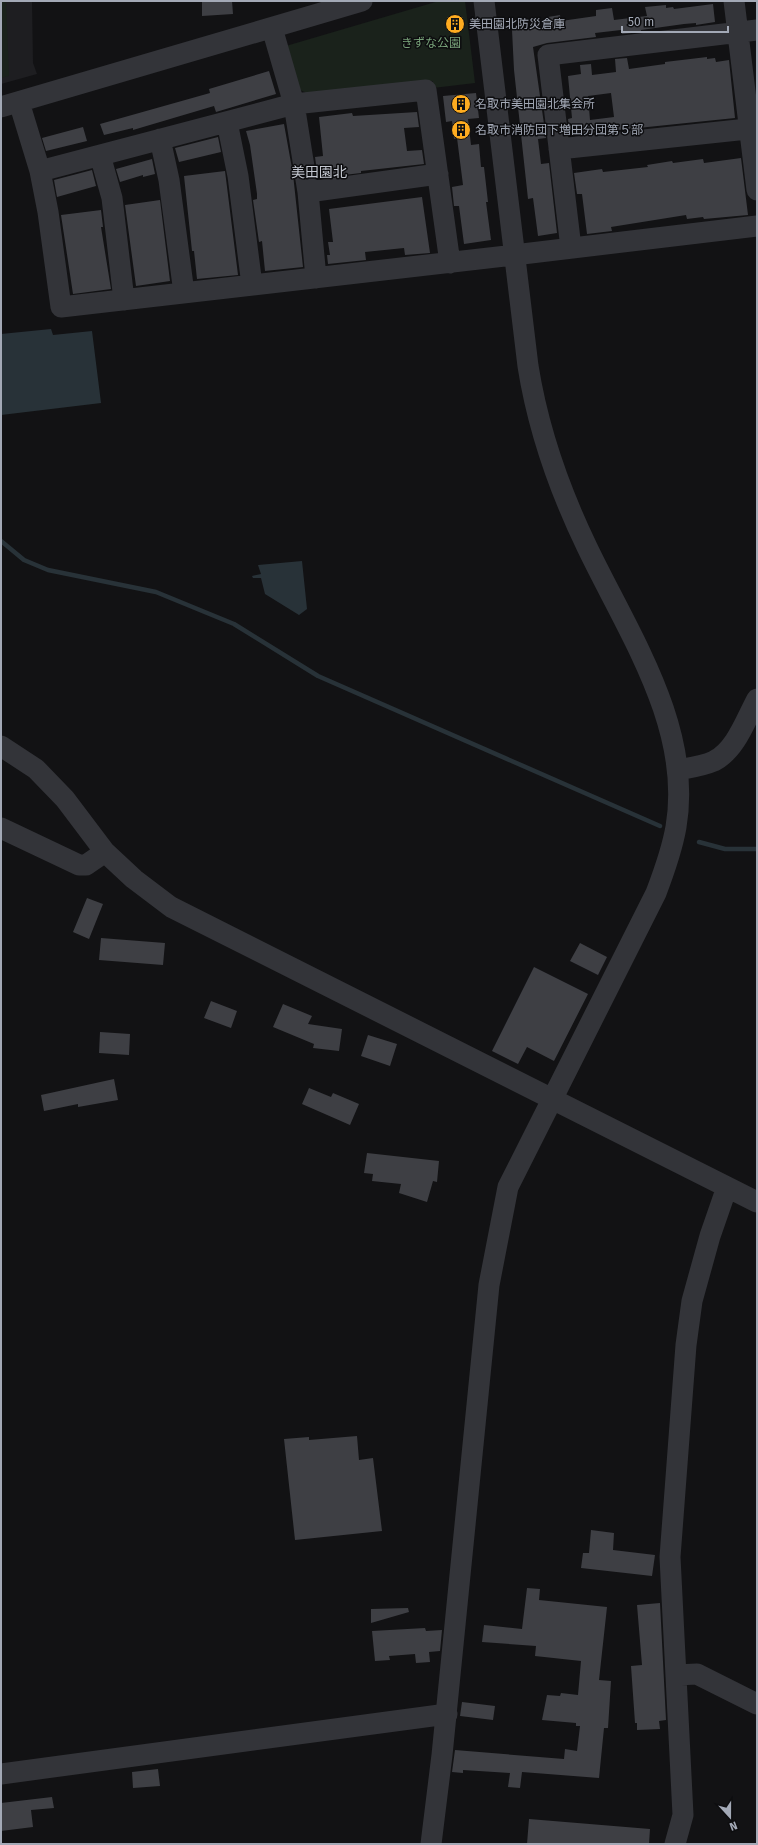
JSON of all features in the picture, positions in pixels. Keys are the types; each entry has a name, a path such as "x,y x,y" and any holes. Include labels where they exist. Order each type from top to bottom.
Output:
{"street":[{"path":"362,1 10,104 40,171 48,212 61,307 450,263 757,226"},
{"path":"431,1844 447,1714 489,1285 508,1187 643,919 665,869 676,826 678,770 670,726 665,712 646,666 569,509 542,435 528,366 484,1"},
{"path":"734,1 748,31 757,190"},
{"path":"272,28 294,104 308,192 316,278"},
{"path":"570,248 548,55 748,31"},
{"path":"40,171 294,104 426,90 450,263"},
{"path":"227,122 238,176 252,285"},
{"path":"559,149 753,128"},
{"path":"160,139 169,180 184,293"},
{"path":"100,155 112,198 124,300"},
{"path":"308,192 438,174"},
{"path":"678,770 707,763 721,756 730,747 757,699"},
{"path":"1,746 36,769 65,799 104,852 134,879 184,915 757,1202"},
{"path":"1,828 79,865 86,865 104,852"},
{"path":"675,1844 683,1815 670,1557 686,1345 692,1301 710,1236 727,1187"},
{"path":"676,1675 697,1674 757,1704"},
{"path":"1,1774 447,1714"}],"shaded area":[{"path":"1,1 32,1 33,63 37,74 1,84"},
{"path":"51,329 53,335 92,331 101,403 1,415 1,334"},
{"path":"302,561 307,609 299,615 265,594 261,578 253,578 252,576 261,574 258,565"}],"green space":[{"path":"1,1 6,1 9,76 1,78"},
{"name":"きずな公園","path":"439,1 465,1 475,83 433,88 433,81 311,95 300,90 286,46"}],"building":[{"path":"202,1 232,1 233,14 202,16"},
{"path":"713,4 715,22 696,25 696,23 684,24 622,34 621,30 595,33 596,37 547,43 533,47 546,138 538,139 541,164 549,163 557,233 538,236 533,198 528,199 514,70 512,30 550,27 548,17 560,15 561,21 596,16 596,10 612,8 614,20 647,16 645,7 666,5 666,8 673,7 674,9"},
{"path":"707,57 707,59 715,58 716,62 729,60 735,118 570,135 568,119 572,118 568,76 581,74 580,65 591,64 592,75 616,72 615,59 627,58 629,69 665,64 665,62","holes":["611,93 614,117 590,120 588,96"]},
{"path":"269,71 276,94 216,112 214,106 133,130 133,128 104,135 100,124 210,93 209,89"},
{"path":"476,93 479,118 468,119 471,145 479,144 481,167 484,167 488,202 486,202 491,240 464,244 459,206 454,206 452,187 463,185 457,138 454,139 452,121 446,122 443,96"},
{"path":"417,112 419,127 404,128 407,151 422,150 424,164 361,171 361,173 318,178 315,157 323,156 319,117 352,113 353,116"},
{"path":"284,124 293,174 303,267 265,271 262,241 259,242 253,200 257,199 257,194 250,145 246,131"},
{"path":"83,127 87,141 46,151 42,138"},
{"path":"218,137 221,152 179,162 175,148"},
{"path":"741,158 748,215 687,219 686,215 611,227 612,231 587,234 582,194 577,194 574,173 602,169 603,172 648,167 647,165 672,161 673,163 703,159 704,163"},
{"path":"152,159 155,174 143,177 143,175 120,182 116,169"},
{"path":"92,170 96,186 57,197 54,180"},
{"path":"225,171 238,275 197,279 194,251 192,251 184,176"},
{"path":"422,197 430,253 405,255 404,248 365,252 366,260 328,264 327,255 330,255 328,242 333,242 329,209"},
{"path":"160,200 170,281 136,286 125,205"},
{"path":"101,210 103,227 101,227 111,289 73,294 61,215"},
{"path":"87,898 103,904 89,939 73,932"},
{"path":"101,938 165,943 163,965 99,960"},
{"path":"580,943 607,957 598,975 570,961"},
{"path":"534,967 588,994 554,1061 527,1047 518,1064 492,1051"},
{"path":"211,1001 237,1011 231,1028 204,1018"},
{"path":"283,1004 312,1016 308,1024 342,1029 339,1051 313,1048 314,1044 273,1027"},
{"path":"100,1032 130,1034 129,1055 99,1053"},
{"path":"368,1035 397,1044 390,1066 361,1056"},
{"path":"114,1079 118,1100 78,1107 78,1104 44,1111 41,1095"},
{"path":"309,1088 331,1097 333,1093 359,1104 350,1125 302,1104"},
{"path":"367,1153 439,1161 437,1182 433,1181 427,1202 399,1193 401,1184 372,1181 373,1174 364,1173"},
{"path":"357,1436 359,1460 373,1458 382,1531 295,1540 284,1439 309,1437 309,1440"},
{"path":"591,1530 614,1533 613,1550 655,1555 652,1576 581,1568 583,1553 589,1553"},
{"path":"527,1588 540,1589 539,1600 607,1607 599,1680 611,1681 608,1728 604,1728 599,1778 522,1772 520,1788 508,1787 510,1773 463,1770 463,1773 452,1772 455,1750 564,1759 565,1749 577,1751 580,1726 576,1726 576,1723 542,1720 547,1695 560,1696 561,1693 578,1695 581,1661 535,1656 536,1646 482,1642 484,1625 522,1629"},
{"path":"660,1603 666,1720 659,1721 660,1729 637,1730 637,1723 635,1723 631,1666 642,1665 637,1605"},
{"path":"408,1608 409,1612 371,1623 371,1609"},
{"path":"425,1628 426,1631 442,1630 440,1651 429,1652 430,1662 416,1663 415,1654 389,1656 390,1660 375,1661 372,1631"},
{"path":"462,1702 495,1706 493,1720 460,1716"},
{"path":"158,1769 160,1786 133,1788 132,1772"},
{"path":"52,1797 54,1808 31,1810 33,1827 1,1831 1,1803"},
{"path":"529,1819 650,1829 649,1844 527,1844"}],"waterway":[{"path":"1,541 24,560 48,570 156,592 234,624 318,676 660,826"},
{"path":"699,842 725,849 757,849"}],"place":[{"name":"美田園北防災倉庫","path":"455,24"},
{"name":"名取市美田園北集会所","path":"461,104"},
{"name":"名取市消防団下増田分団第５部","path":"461,130"}],"district":[{"name":"美田園北","path":"319,172"}]}
